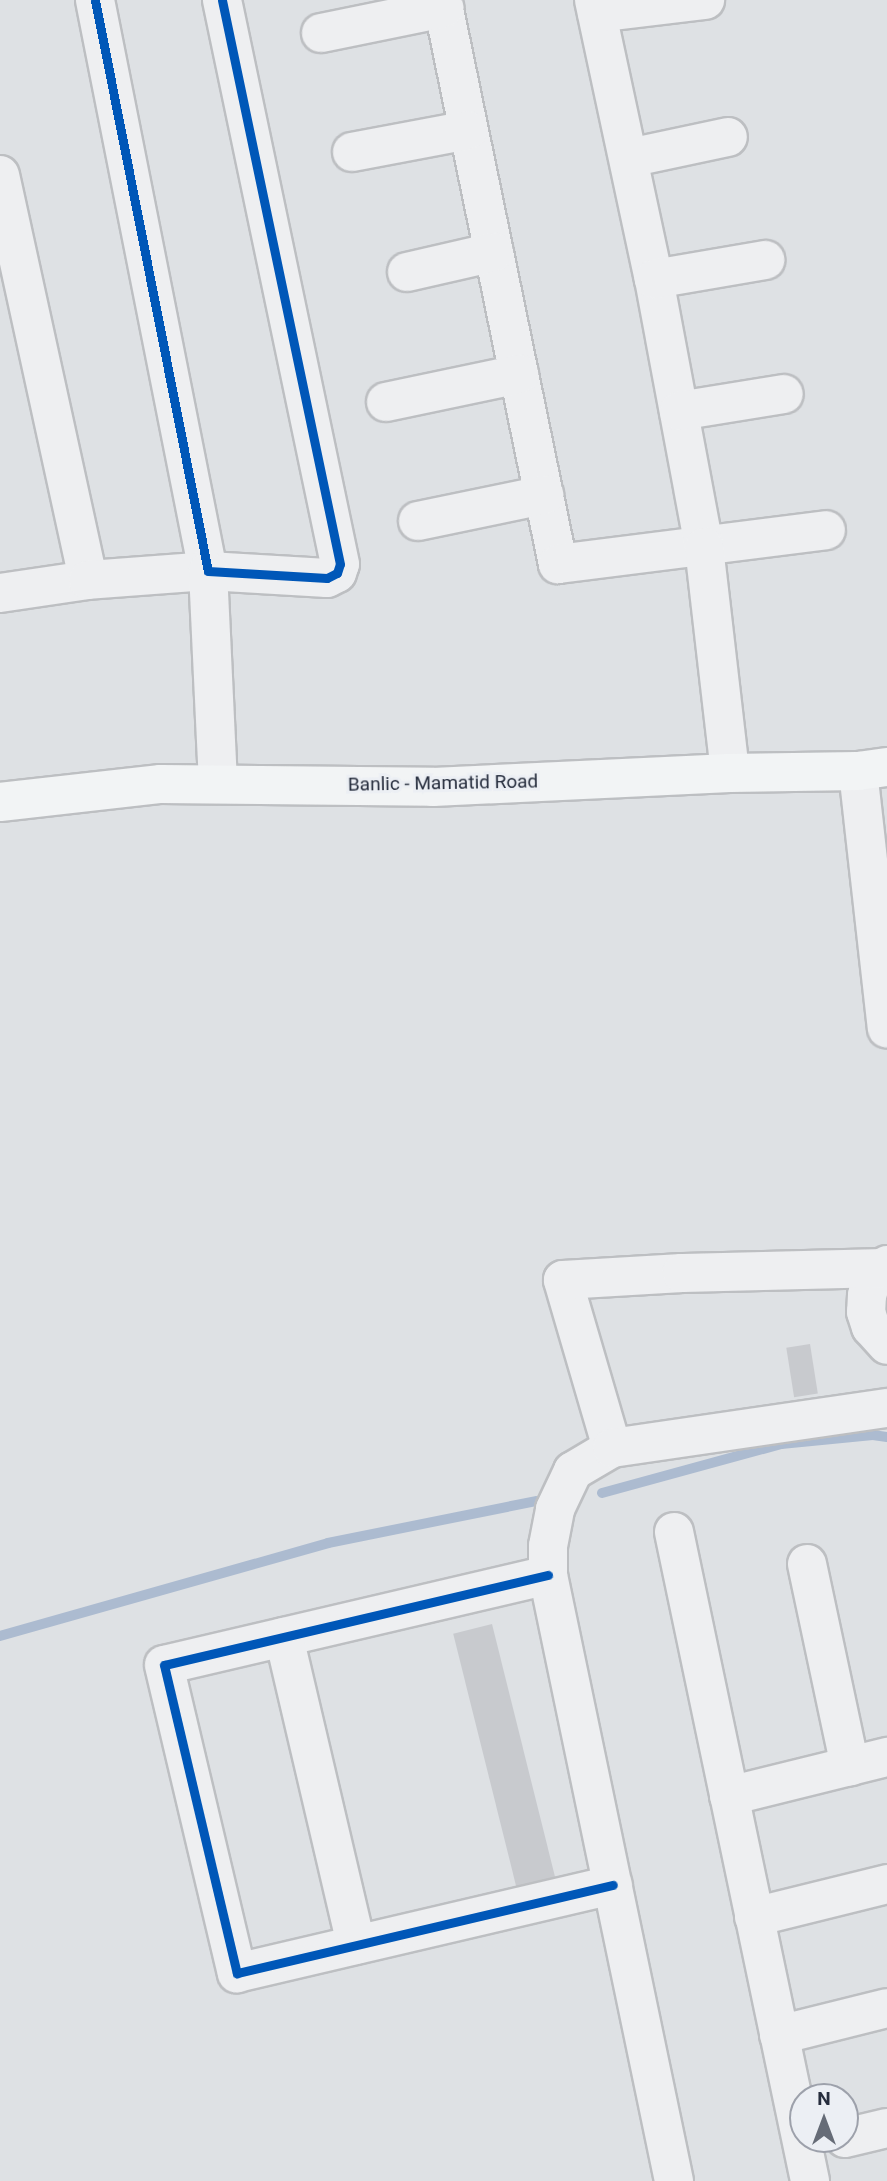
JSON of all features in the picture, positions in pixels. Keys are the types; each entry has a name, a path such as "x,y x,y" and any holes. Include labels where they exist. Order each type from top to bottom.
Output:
{"main road":[{"name":"Banlic - Mamatid Road","path":"0,802 161,785 218,783 433,787 873,769"}],"street":[{"path":"95,0 208,571 218,783"},
{"path":"0,593 88,580 208,571 327,578 337,573 340,564 222,0"},
{"path":"705,0 595,7 654,279 704,547 730,773"},
{"path":"321,33 443,4 558,564 826,530"},
{"path":"352,152 468,130"},
{"path":"629,158 728,137"},
{"path":"0,174 88,580"},
{"path":"407,272 494,252"},
{"path":"654,279 765,260"},
{"path":"387,402 519,373"},
{"path":"679,411 784,394"},
{"path":"418,521 544,495"},
{"path":"873,769 887,1028"},
{"path":"885,1267 872,1280 867,1295 866,1312 871,1327 887,1345"},
{"path":"612,1448 563,1280 682,1273 885,1267"},
{"path":"674,2181 548,1575 548,1546 555,1508 573,1471 612,1448 887,1408"},
{"path":"674,1532 806,2165 824,2153"},
{"path":"807,1564 850,1766"},
{"path":"548,1575 164,1665 237,1973 613,1885"},
{"path":"284,1637 356,1945"},
{"path":"729,1796 887,1756"},
{"path":"754,1917 887,1885"},
{"path":"779,2035 887,2008"},
{"path":"859,2135 887,2128"}],"building":[{"path":"810,1344 818,1393 794,1397 786,1348"},
{"path":"492,1624 557,1885 518,1895 453,1634"}],"waterway":[{"path":"602,1493 781,1444 873,1435 887,1437"},
{"path":"0,1636 328,1543 536,1501"}],"cycle path":[{"path":"95,0 208,571 327,578 337,573 340,564 222,0"},
{"path":"548,1575 164,1665 237,1973 613,1885"}]}
